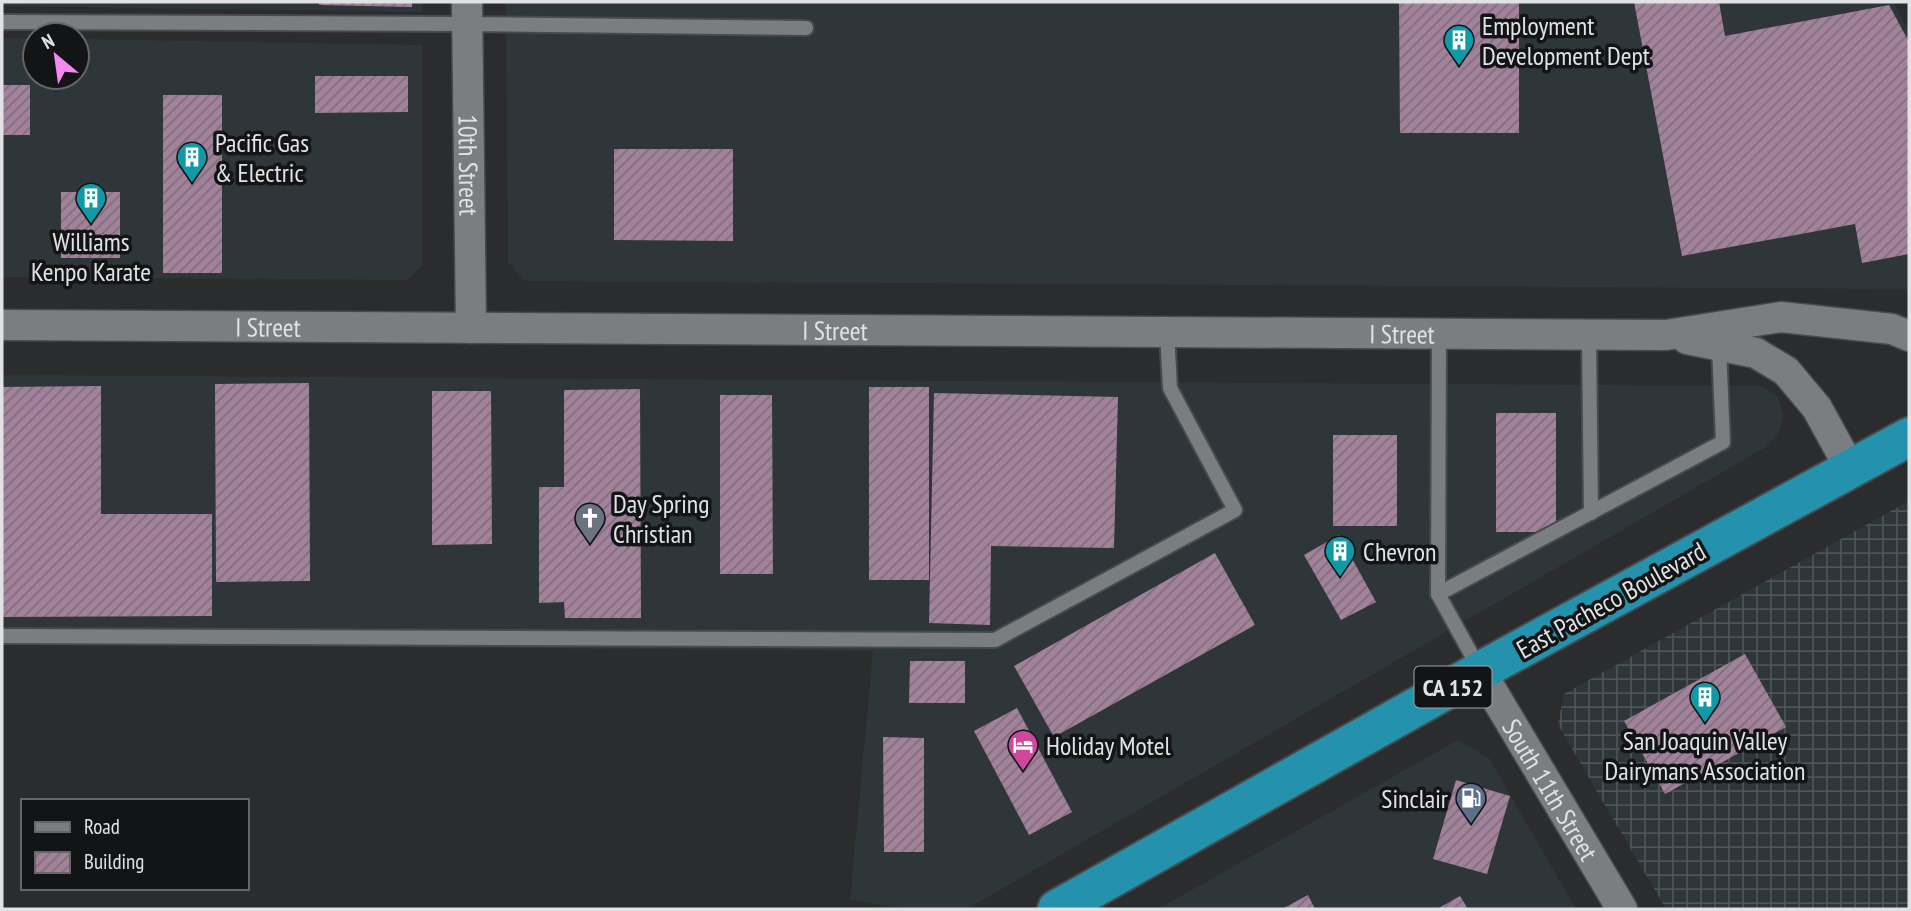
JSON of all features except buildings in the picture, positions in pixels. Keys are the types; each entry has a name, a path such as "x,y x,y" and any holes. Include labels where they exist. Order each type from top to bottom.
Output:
{"highway":[{"name":"East Pacheco Boulevard","path":"1057,909 1480,671 1909,437"}],"street":[{"name":"10th Street","path":"467,13 471,328"},
{"name":"I Street","path":"2,325 1667,335 1781,317 1892,329 1909,336"},
{"name":"I Street","path":"1667,335 1756,353 1786,371 1817,408 1851,470"},
{"name":"South 11th Street","path":"1480,671 1615,907"}],"lane":[{"path":"2,22 467,13 806,28"},
{"path":"2,636 995,640 1235,510 1170,388 1167,332"},
{"path":"1439,334 1438,594 1480,671"},
{"path":"1589,334 1591,513"},
{"path":"1438,594 1723,442 1719,346"}],"shaded area":[{"path":"2,2 422,2 422,12 2,6"},
{"path":"506,2 1893,2 1909,31 1909,289 525,281 508,262"},
{"path":"2,38 21,39 21,91 91,91 91,39 422,45 422,266 407,280 2,277"},
{"path":"2,375 1762,386 1778,397 1783,416 1779,432 1766,447 967,909 908,909 850,900 873,651 2,644"},
{"path":"1909,501 1909,909 1666,909 1558,725 1564,694"},
{"path":"1458,740 1489,758 1576,909 1158,909"}],"place":[{"name":"Employment Development Dept","path":"1459,67"},
{"name":"Pacific Gas & Electric","path":"192,184"},
{"name":"Williams Kenpo Karate","path":"91,225"},
{"name":"Day Spring Christian","path":"590,545"},
{"name":"Chevron","path":"1340,578"},
{"name":"San Joaquin Valley Dairymans Association","path":"1705,724"},
{"name":"Holiday Motel","path":"1023,772"},
{"name":"Sinclair","path":"1471,825"}]}
